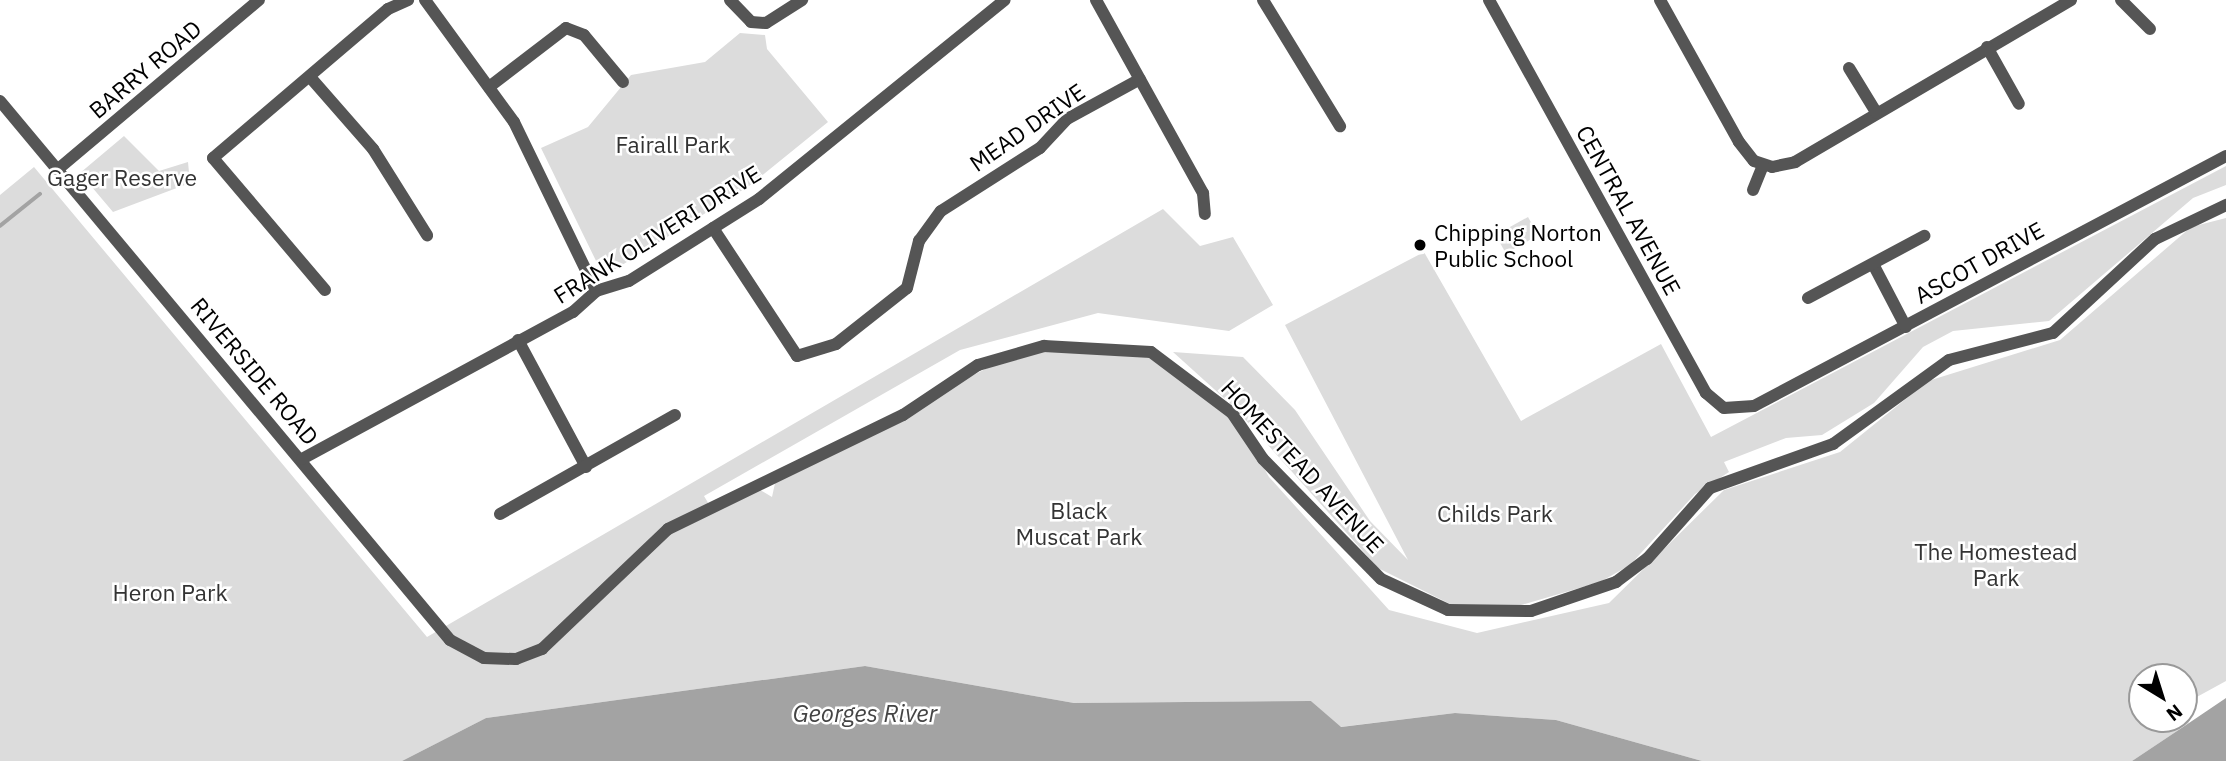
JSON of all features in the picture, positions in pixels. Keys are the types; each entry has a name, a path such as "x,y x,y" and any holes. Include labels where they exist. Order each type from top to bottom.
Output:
{"street":[{"name":"BARRY ROAD","path":"57,170 259,0"},
{"path":"325,290 213,158 388,9 408,0"},
{"path":"425,0 514,122 596,291"},
{"path":"730,0 751,22 766,23 802,0"},
{"name":"FRANK OLIVERI DRIVE","path":"302,459 573,312 596,291 629,281 759,199 1004,0"},
{"path":"1096,0 1203,193 1205,214"},
{"path":"1263,0 1340,126"},
{"name":"CENTRAL AVENUE","path":"1489,0 1706,393 1724,408 1754,406"},
{"path":"1661,0 1739,142 1763,165 1795,162 2071,0"},
{"path":"2121,0 2150,29"},
{"path":"489,87 566,28 584,35 623,82"},
{"path":"1987,47 2019,104"},
{"path":"1849,68 1877,112"},
{"path":"310,77 373,149 427,235"},
{"name":"MEAD DRIVE","path":"713,228 776,328 797,356 836,344 907,288 919,241 941,211 1040,148 1067,119 1140,79"},
{"name":"RIVERSIDE ROAD","path":"0,102 302,459 450,640 484,657"},
{"name":"ASCOT DRIVE","path":"1754,406 2226,156"},
{"path":"1753,190 1763,165"},
{"name":"HOMESTEAD AVENUE","path":"484,657 516,659 542,649 668,528 903,415 978,365 1044,346 1152,352 1232,413 1263,459 1381,579 1448,610 1531,611 1616,582 1647,559 1710,488 1833,444 1949,360 2053,333 2155,239 2226,205"},
{"path":"1808,298 1924,236"},
{"path":"1873,264 1906,327"},
{"path":"518,340 586,467"},
{"path":"499,514 676,415"}],"green space":[{"name":"Fairall Park","path":"740,33 765,35 767,49 828,122 749,186 614,270 599,267 541,148 588,127 631,75 705,62"},
{"name":"Gager Reserve","path":"124,136 159,171 188,162 190,183 113,212 80,173"},
{"name":"Childs Park","path":"2226,166 2226,185 2193,198 2049,321 1953,331 1923,347 1874,403 1822,435 1786,438 1724,462 1729,472 1695,494 1630,565 1600,582 1504,610 1454,606 1378,568 1235,408 1173,352 1243,357 1295,410 1370,521 1408,560 1285,325 1424,252 1521,421 1661,344 1711,437"},
{"path":"34,167 427,637 1163,209 1200,246 1233,237 1273,305 1229,331 1098,313 960,350 704,496 710,506 752,485 772,497 777,474 1023,350 1151,352 1232,413 1269,477 1389,610 1477,633 1609,603 1724,490 1840,452 1928,381 2060,340 2191,227 2226,218 2226,681 2198,696 2198,663 2128,663 2128,733 2174,733 2132,761 1702,761 1556,720 1455,713 1340,727 1311,701 1074,703 865,666 486,718 402,761 0,761 0,195"},
{"path":"1528,217 1538,235 1506,253 1496,235"}],"water":[{"name":"Georges River","path":"865,666 1074,703 1311,701 1341,727 1455,713 1556,720 1702,761 402,761 486,718"},
{"path":"2226,698 2226,761 2132,761 2174,733 2198,733 2198,717"}],"waterway":[{"path":"0,226 40,194"}],"place":[{"name":"Chipping Norton Public School","path":"1420,245"}],"park label":[{"name":"Black Muscat Park","path":"1079,523"},
{"name":"The Homestead Park","path":"1996,564"},
{"name":"Heron Park","path":"170,592"}]}
